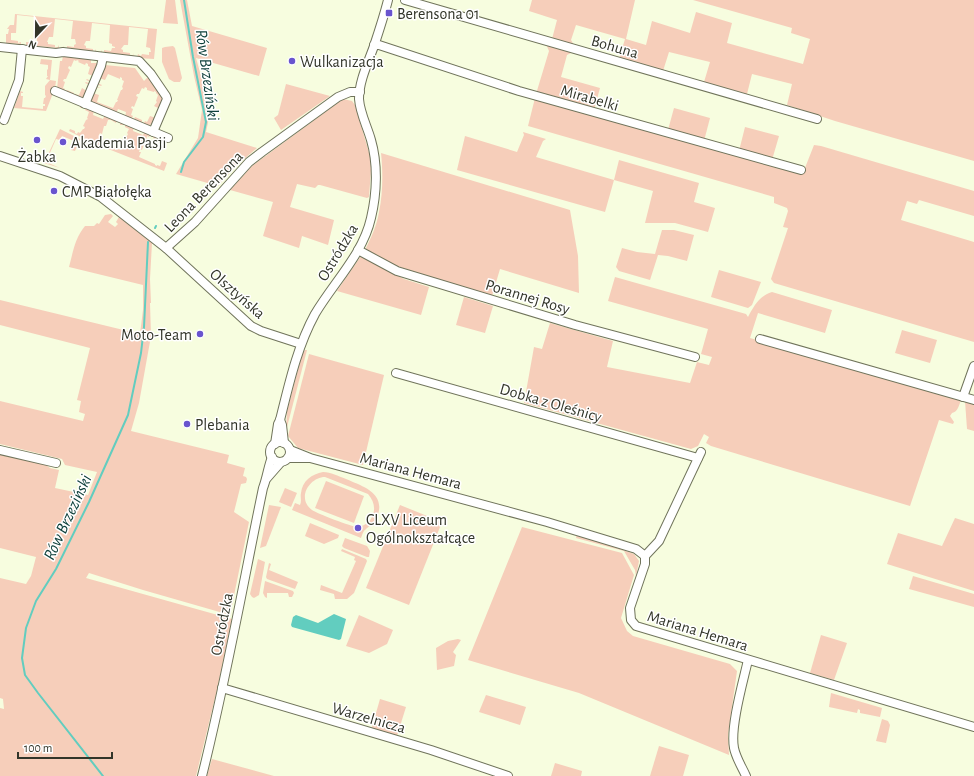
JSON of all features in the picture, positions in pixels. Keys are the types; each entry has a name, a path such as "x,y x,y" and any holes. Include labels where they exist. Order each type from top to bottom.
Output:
{"street":[{"name":"Ostródzka","path":"202,776 267,478 267,472 272,457 272,448 275,444 278,424 301,344 315,315 358,250 366,234 372,216 376,169 374,150 361,108 360,92 362,80 388,0"},
{"name":"Bohuna","path":"405,0 817,119"},
{"name":"Mirabelki","path":"374,45 378,45 519,91 800,170"},
{"path":"0,47 56,53 63,52 139,62 151,74 164,92 167,99 150,130"},
{"path":"4,120 19,80 22,49"},
{"path":"85,104 101,66 103,57"},
{"path":"55,92 168,138"},
{"name":"Leona Berensona","path":"0,156 60,176 93,193 106,201 166,248 195,222 236,176 262,152 338,97 350,92 360,92"},
{"name":"Olsztyńska","path":"166,248 251,326 261,331 301,344"},
{"name":"Porannej Rosy","path":"358,250 397,271 582,327 695,357"},
{"path":"760,339 974,400"},
{"path":"963,397 974,366"},
{"name":"Dobka z Oleśnicy","path":"396,373 700,455 659,541 645,556"},
{"name":"Ostródzka","path":"267,478 286,453 280,420"},
{"path":"275,444 280,443 286,453"},
{"path":"0,450 56,463"},
{"name":"Mariana Hemara","path":"272,457 276,461 286,453 310,458 389,478 636,549 645,556 645,564 630,608 630,615 633,624 638,627 974,727"},
{"path":"746,776 734,749 733,736 748,660"},
{"name":"Warzelnicza","path":"222,688 431,750 508,776"}],"shaded area":[{"path":"166,0 175,0 178,24 163,23"},
{"path":"180,0 187,0 192,26 267,48 259,76 196,58 208,101 209,118 206,132 257,148 236,166 218,186 176,174 198,138 202,110"},
{"path":"532,0 635,0 626,39 646,45 652,21 690,33 696,12 732,23 727,43 803,64 810,39 791,33 792,28 693,0 974,0 974,161 835,121 787,105 792,84 752,74 747,94 704,82 710,62 669,52 663,71 619,59 625,39 576,25 571,40 574,45 552,39 557,20 529,11"},
{"path":"15,14 157,29 154,59 137,58 138,54 141,56 142,54 149,55 149,52 151,52 150,48 146,47 148,29 129,27 128,45 124,45 121,49 123,52 130,53 130,55 133,55 134,53 133,56 101,52 101,50 102,52 104,52 104,50 111,51 112,48 115,48 109,43 110,25 92,23 90,41 86,41 84,45 86,48 93,49 93,51 96,49 96,52 63,48 63,46 64,48 67,48 67,46 74,47 76,44 75,39 71,39 73,21 55,19 53,37 49,37 47,42 48,44 55,45 55,47 58,47 59,45 59,48 26,45 26,42 37,43 37,36 34,35 36,17 17,15 16,33 11,33 11,40 18,41 18,43 21,42 21,44 6,43 6,34 8,34 9,29 7,29 10,25 14,25"},
{"path":"546,44 573,52 567,55 561,77 600,88 594,110 536,94 549,51"},
{"path":"173,46 175,48 182,78 180,82 174,82 169,79 162,62 162,48"},
{"path":"63,56 91,59 91,63 97,63 97,60 99,62 91,82 86,80 91,81 93,76 88,74 90,67 88,64 86,63 85,65 77,60 74,60 71,67 69,66 68,68 70,70 66,79 63,81 65,82 63,88 65,89 64,91 67,90 79,95 82,88 87,91 90,85 85,83 86,82 91,84 85,97 82,99 57,89 60,61 62,61"},
{"path":"41,59 52,60 50,80 46,79 48,76 48,65 40,64"},
{"path":"105,65 135,68 144,81 148,77 164,97 160,109 154,106 157,102 158,95 156,92 147,90 145,87 144,89 142,88 139,94 137,94 136,96 138,97 134,107 132,106 131,108 133,109 131,115 133,116 132,118 134,119 135,117 142,120 144,123 145,121 147,122 150,116 156,118 154,123 147,126 125,117 126,112 118,109 116,114 92,103 91,101 94,93 99,95 97,102 113,108 123,88 124,81 122,78 120,77 120,79 108,74 105,80 99,78 97,83 102,85 101,86 96,84"},
{"path":"50,80 56,81 55,88 46,111 14,108 20,91 23,92 21,93 21,96 23,96 22,107 43,109 43,106 45,106 45,104 43,104 44,98 46,96 45,86"},
{"path":"286,84 330,96 281,130 274,118 278,115"},
{"path":"535,98 803,173 814,145 974,191 974,216 919,200 917,204 907,201 901,220 974,242 974,342 774,283 771,279 788,228 783,227 788,211 787,208 774,203 774,197 528,126"},
{"path":"343,99 352,101 355,105 370,156 371,170 369,197 367,198 320,185 315,188 297,184 290,207 334,220 328,245 302,236 299,248 263,236 273,202 230,190 252,166"},
{"path":"81,105 94,110 93,115 103,119 105,115 117,120 116,123 108,120 106,126 104,126 102,134 100,133 99,135 101,136 99,141 103,145 104,143 115,147 114,149 116,150 117,148 121,150 129,129 125,127 125,125 120,125 121,121 134,126 133,131 143,135 145,131 158,136 156,139 150,135 149,137 147,136 146,141 144,140 142,150 140,149 139,152 141,152 139,157 157,166 160,166 162,161 167,163 164,171 93,143 69,131 70,129 75,131 77,134 78,132 80,133 85,127 83,126 88,119 89,112 85,110 85,108 80,108"},
{"path":"674,108 710,118 704,141 668,130"},
{"path":"745,127 779,136 772,160 739,151"},
{"path":"60,129 80,139 75,151 71,150 74,141 62,136 60,140 56,139 46,162 60,168 44,163"},
{"path":"523,132 546,139 543,141 536,157 614,180 605,212 457,170 465,136 517,152 524,135"},
{"path":"381,153 570,210 578,256 579,293 500,269 492,296 390,264 365,250 375,227 380,205 382,182"},
{"path":"619,160 699,183 694,202 715,208 708,232 675,223 645,223 653,191 614,180"},
{"path":"111,214 113,216 108,222 115,227 118,224 116,222 119,217 152,243 150,279 151,336 139,403 131,431 229,455 227,463 245,468 243,476 247,479 246,483 241,484 234,512 249,522 230,615 89,573 86,578 232,619 217,690 196,776 0,776 0,708 4,709 3,699 0,698 0,578 26,584 31,576 36,557 0,548 0,454 46,465 50,468 59,470 55,488 88,495 97,472 65,465 62,459 0,444 0,401 83,421 85,414 79,412 81,401 77,400 90,348 0,325 0,300 140,334 143,310 143,285 69,267 77,240 85,226 94,226 97,223 99,224 105,215"},
{"path":"662,230 674,230 694,235 687,261 658,255 650,280 619,271 616,267 622,248 637,252 655,254"},
{"path":"361,256 404,279 429,287 421,315 337,291"},
{"path":"719,270 761,282 752,305 748,308 711,297"},
{"path":"615,277 746,314 748,317 760,299 772,292 832,310 825,333 758,313 750,338 961,400 957,410 950,416 954,422 953,424 939,420 910,506 711,446 706,443 709,437 704,434 698,446 691,449 524,403 534,347 542,349 550,323 613,341 607,367 690,383 697,362 709,365 712,357 701,354 708,329 608,301"},
{"path":"464,297 493,306 485,333 456,325"},
{"path":"902,330 937,340 930,363 895,353"},
{"path":"305,350 307,350 286,431 287,411 302,354"},
{"path":"309,354 384,375 363,465 298,448 288,436"},
{"path":"965,401 974,404 974,431 967,429"},
{"path":"323,472 334,474 365,488 376,496 379,502 377,517 374,523 363,532 361,538 292,510 295,503 300,505 303,485 311,476","holes":["325,477 368,494 372,499 374,511 371,519 362,526 358,527 315,512 307,505 305,500 305,494 310,484 314,480"]},
{"path":"326,481 364,496 354,523 315,508"},
{"path":"285,488 297,493 291,507 279,502"},
{"path":"269,505 281,507 266,546 260,548"},
{"path":"400,505 442,522 409,605 366,588"},
{"path":"955,518 974,524 974,591 887,564 898,533 942,546"},
{"path":"310,523 339,535 338,538 324,544 305,536"},
{"path":"522,527 622,553 634,575 621,618 627,631 633,636 730,664 737,671 728,735 729,755 579,693 468,660"},
{"path":"577,534 634,554 639,561 636,576 635,570 624,551 576,538"},
{"path":"345,538 367,546 370,551 369,557 344,548 342,546"},
{"path":"342,549 366,559 367,561 354,593 347,599 335,599 334,594 320,590 321,585 342,593 356,561 354,560 355,557 341,551"},
{"path":"258,559 265,562 259,595 254,598 250,594"},
{"path":"269,563 271,564 269,570 298,582 295,589 267,579 266,577"},
{"path":"913,576 974,594 974,607 909,589"},
{"path":"265,581 293,591 294,593 292,597 289,597 288,593 267,593 267,598 265,597 263,593"},
{"path":"359,615 393,630 387,644 369,653 346,646"},
{"path":"821,635 847,643 834,680 810,673"},
{"path":"458,639 461,640 453,652 456,655 454,666 437,670 436,648 448,641"},
{"path":"831,693 882,708 880,717 860,713 860,710 858,709 857,713 829,707"},
{"path":"486,695 526,707 520,725 479,712"},
{"path":"380,699 406,707 397,736 374,730 372,727"},
{"path":"882,719 888,721 890,725 886,743 876,741"},
{"path":"659,746 689,755 683,776 650,776"},
{"path":"212,759 274,776 207,776"},
{"path":"555,763 582,771 581,776 551,776"}],"water":[{"path":"334,614 346,619 341,639 339,640 292,627 291,625 293,617 296,615 318,623"}],"waterway":[{"name":"Rów Brzeziński","path":"181,172 184,162 203,137 206,122 193,57 184,0"},
{"name":"Rów Brzeziński","path":"103,776 25,675 22,658 26,628 36,601 56,569 89,502 128,415 141,353 144,327 148,242"}],"place":[{"name":"Berensona 01","path":"389,13"},
{"name":"Wulkanizacja","path":"292,61"},
{"name":"Żabka","path":"37,140"},
{"name":"Akademia Pasji","path":"63,142"},
{"name":"CMP Białołęka","path":"54,191"},
{"name":"Moto-Team","path":"200,334"},
{"name":"Plebania","path":"187,424"},
{"name":"CLXV Liceum Ogólnokształcące","path":"358,528"}]}
